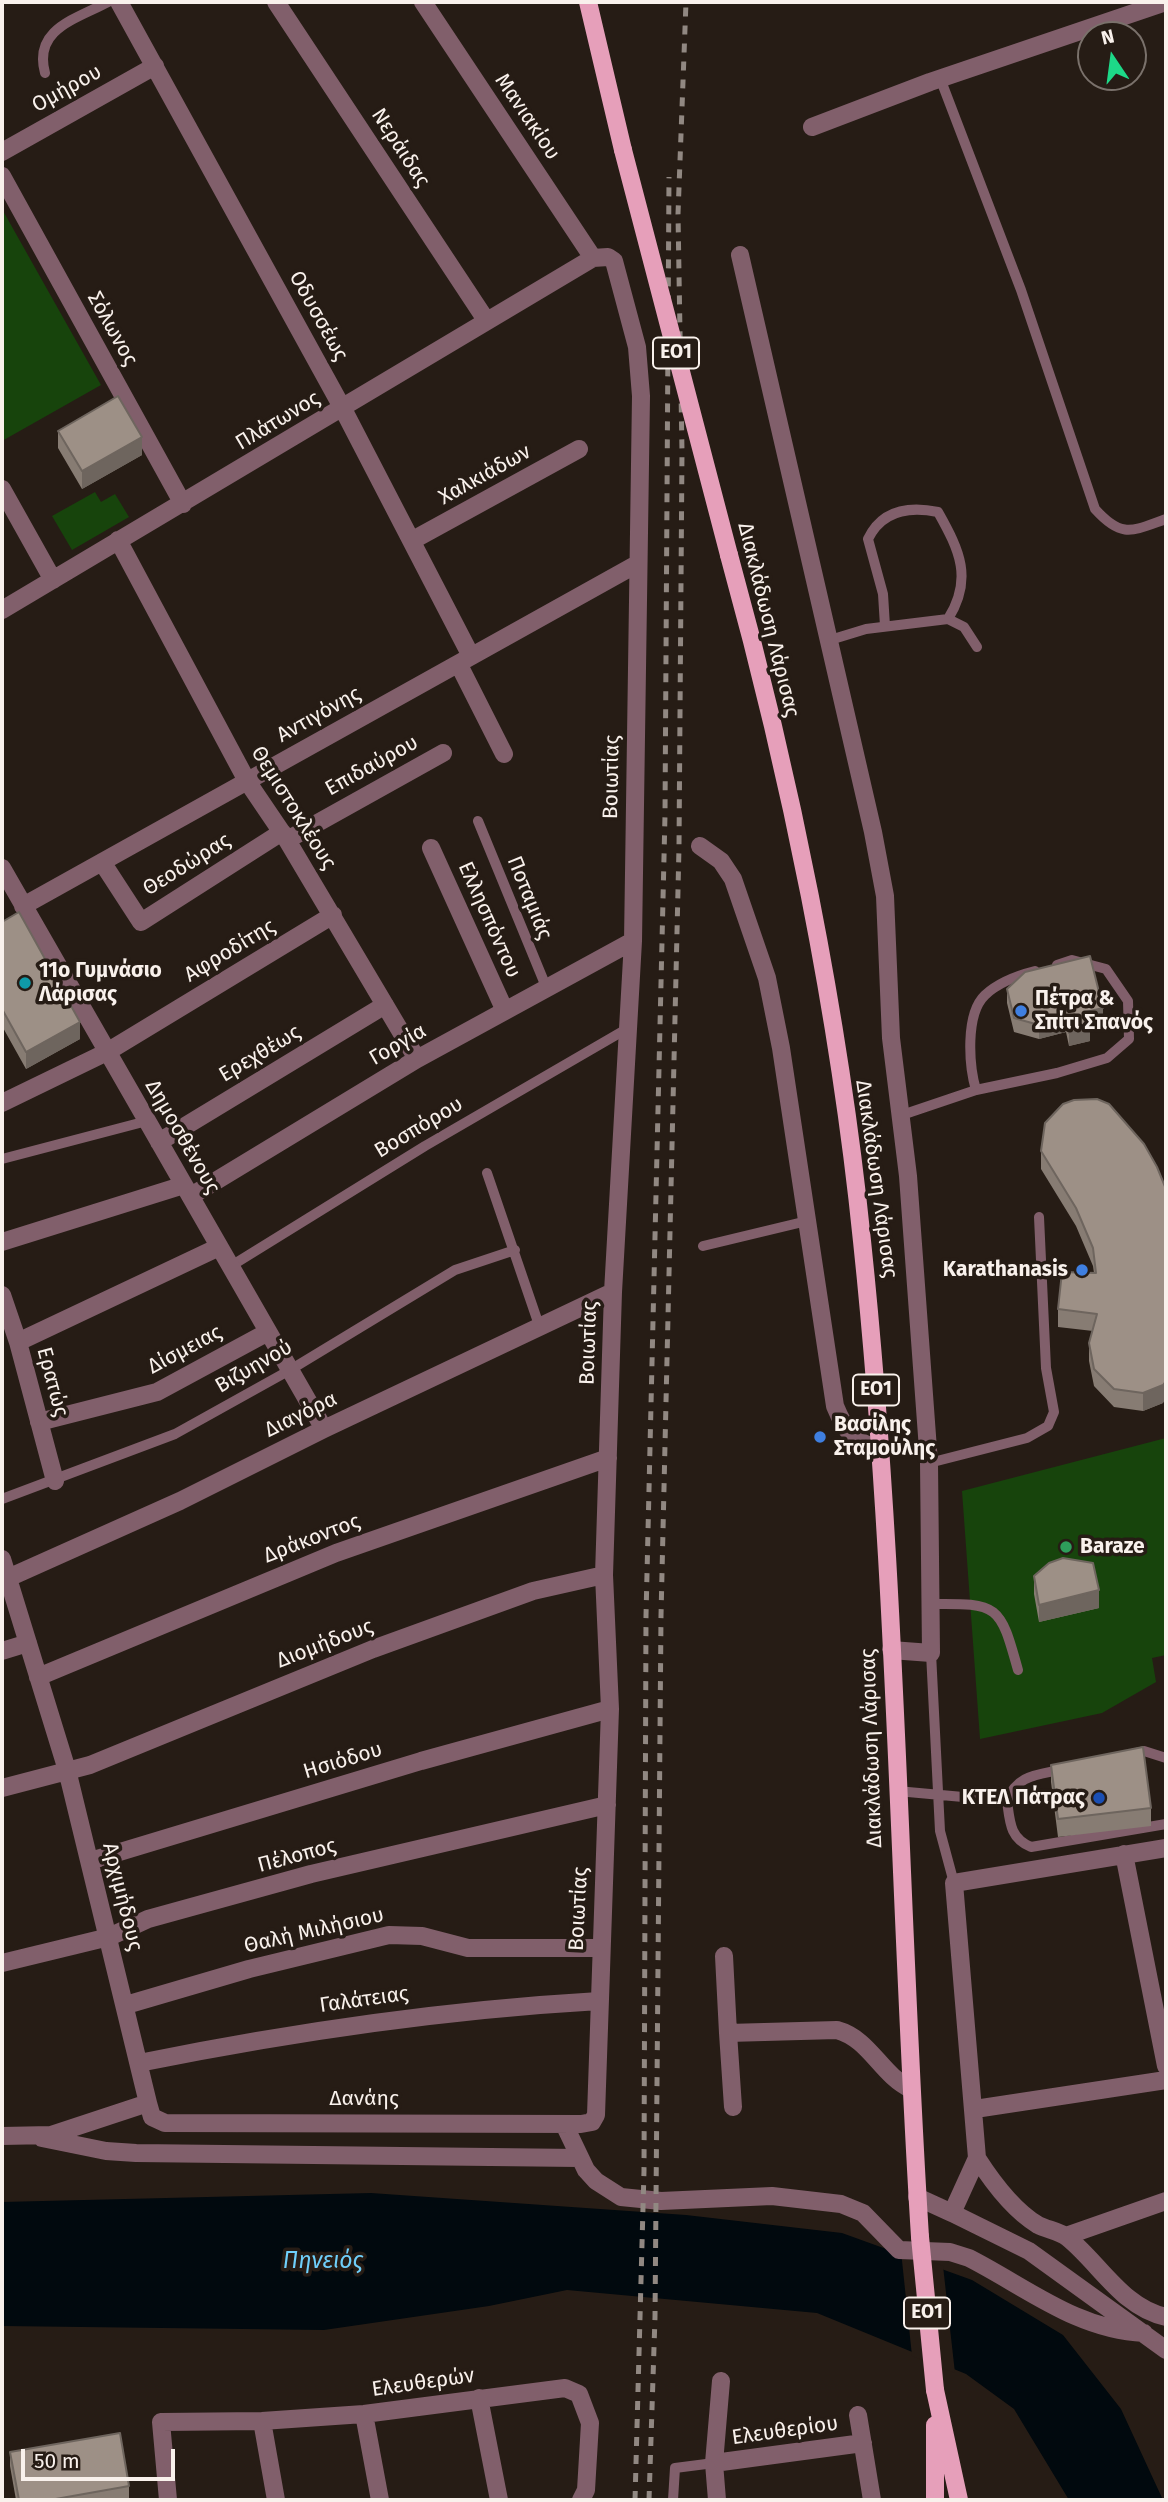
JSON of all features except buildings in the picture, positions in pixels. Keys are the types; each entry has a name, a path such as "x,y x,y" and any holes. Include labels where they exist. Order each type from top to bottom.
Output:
{"main road":[{"name":"Διακλάδωση Λάρισας","path":"588,2 623,150 772,724 830,1017 862,1235 881,1451 917,2196 935,2390 934,2500"},
{"name":"Διακλάδωση Λάρισας","path":"935,2390 959,2500"}],"street":[{"name":"Οδυσσέως","path":"119,2 413,540 505,754"},
{"name":"Νεράιδας","path":"276,2 486,320"},
{"name":"Μανιακίου","path":"423,2 593,258"},
{"path":"811,127 940,78 1160,3"},
{"name":"Ομήρου","path":"2,152 155,66"},
{"name":"Σόλωνος","path":"2,176 183,504"},
{"path":"740,255 830,640 885,896 899,1116 908,1176 929,1464 931,1604 931,1653 891,1650"},
{"name":"Βοιωτίας","path":"592,2122 596,2111 599,1948 610,1709 604,1574 613,1292 633,941 641,372 631,320 614,261 608,257 593,258"},
{"name":"Πλάτωνος","path":"2,610 593,258"},
{"name":"Χαλκιάδων","path":"413,540 579,449"},
{"path":"2,489 53,580"},
{"name":"Θεμιστοκλέους","path":"118,540 247,781 285,836 416,1059"},
{"name":"Αντιγόνης","path":"23,906 637,564"},
{"name":"Επιδαύρου","path":"285,836 443,753"},
{"name":"Θεοδώρας","path":"102,862 141,922 285,836"},
{"path":"700,846 720,861 733,878 767,978 835,1406 845,1430 856,1441 881,1451"},
{"name":"Ελλησπόντου","path":"431,848 505,1011"},
{"name":"Δημοσθένους","path":"2,868 324,1429"},
{"name":"Αφροδίτης","path":"2,1103 107,1052 333,915"},
{"name":"Γοργία","path":"2,1242 187,1191 416,1059 633,941"},
{"name":"Ερεχθέως","path":"159,1142 385,1005"},
{"path":"18,1342 219,1247"},
{"name":"Διαγόρα","path":"8,1578 180,1501 324,1429 613,1292"},
{"name":"Ερατώς","path":"2,1295 18,1342 55,1481"},
{"name":"Δίσμειας","path":"39,1422 158,1392 268,1332"},
{"name":"Δράκοντος","path":"38,1676 336,1553 608,1458"},
{"name":"Αρχιμήδους","path":"2,1559 67,1770 148,2103"},
{"name":"Διομήδους","path":"2,1788 90,1766 264,1692 432,1627 533,1591 604,1574"},
{"path":"2,1651 28,1643"},
{"name":"Ησιόδου","path":"90,1861 421,1761 610,1709"},
{"name":"Πέλοπος","path":"2,1963 109,1937 148,1919 311,1874 607,1805"},
{"path":"952,2213 977,2158 954,1883 1166,1848"},
{"path":"1124,1854 1166,2066"},
{"name":"Θαλή Μιλήσιου","path":"125,2005 249,1969 389,1935 422,1936 468,1948 599,1948"},
{"path":"724,1956 733,2107"},
{"name":"Γαλάτειας","path":"139,2063 335,2026 441,2013 599,2001"},
{"path":"728,2033 837,2030 848,2033 861,2042 888,2075 911,2089"},
{"path":"975,2109 1166,2080"},
{"path":"2,2136 38,2137 68,2130 148,2103"},
{"name":"Δανάης","path":"148,2103 152,2116 165,2123 592,2122"},
{"path":"564,2124 579,2158 596,2181 621,2197 661,2201 772,2196 841,2204 863,2213 898,2250 950,2252 969,2258 1078,2318 1115,2331 1144,2333"},
{"path":"38,2137 56,2143 136,2153 579,2158"},
{"path":"977,2158 992,2181 1021,2211 1038,2225 1066,2236 1140,2307 1166,2317"},
{"path":"917,2196 1030,2251 1166,2350"},
{"path":"1066,2236 1166,2201"},
{"name":"Ελευθερίου","path":"717,2500 714,2463 721,2381"},
{"name":"Ελευθερών","path":"168,2500 161,2422 262,2421 364,2414 565,2388 579,2394 590,2427 586,2490 581,2500"},
{"path":"479,2398 499,2500"},
{"path":"364,2414 380,2500"},
{"path":"858,2414 872,2500"},
{"path":"262,2421 276,2500"},
{"name":"Ελευθερίου","path":"714,2463 863,2443"}],"lane":[{"path":"45,73 41,58 45,42 56,30 108,2"},
{"path":"940,78 1021,290 1095,509 1111,526 1132,530 1166,519"},
{"path":"885,626 883,594 868,540 874,528 887,516 906,509 938,512 955,544 962,571 962,592 948,619"},
{"path":"830,640 885,626 948,619 964,627 977,647"},
{"name":"Ποταμιάς","path":"478,821 547,989"},
{"path":"899,1116 976,1090 1057,1073 1107,1058 1129,1039 1128,1002 1106,969 1072,960 1017,976 984,996 972,1025 969,1064 976,1090"},
{"name":"Βοσπόρου","path":"231,1266 425,1146 630,1027"},
{"path":"2,1159 147,1121"},
{"path":"487,1173 540,1328"},
{"path":"929,1464 1027,1438 1048,1426 1053,1405 1046,1368 1039,1217"},
{"path":"703,1247 807,1221"},
{"name":"Βιζυηνού","path":"2,1499 175,1434 290,1370 455,1270 515,1250"},
{"path":"931,1604 970,1603 994,1611 1005,1623 1018,1670"},
{"path":"931,1653 943,1850 954,1883"},
{"path":"1118,1757 1144,1752 1166,1758"},
{"path":"1080,1765 1025,1778 1012,1786 1007,1801 1011,1831 1020,1842 1031,1847 1166,1824"},
{"path":"897,1791 1007,1801"},
{"path":"673,2500 675,2468 714,2463"}],"green space":[{"path":"2,209 101,385 2,441"},
{"path":"95,492 101,502 115,494 129,517 72,550 52,516"},
{"name":"Baraze","path":"1166,1438 1166,1655 1152,1658 1156,1682 1102,1713 980,1739 962,1491"}],"water":[{"name":"Πηνειός","path":"371,2193 686,2215 842,2233 972,2280 1063,2335 1121,2409 1163,2500 1069,2500 1014,2409 966,2374 817,2313 567,2290 489,2306 324,2330 2,2326 2,2202"}],"pier":[{"path":"901,2251 943,2266 955,2373 912,2356"}],"railway":[{"path":"649,2500 655,2317 661,1616 679,847 682,451 678,214 686,2"},
{"path":"635,2500 644,2171 646,1616 665,815 669,177"}],"place":[{"name":"11ο Γυμνάσιο Λάρισας","path":"25,983"},
{"name":"Πέτρα & Σπίτι Σπανός","path":"1021,1011"},
{"name":"Karathanasis","path":"1082,1270"},
{"name":"Βασίλης Σταμούλης","path":"820,1437"},
{"name":"Baraze","path":"1066,1547"},
{"name":"ΚΤΕΛ Πάτρας","path":"1099,1798"}]}
